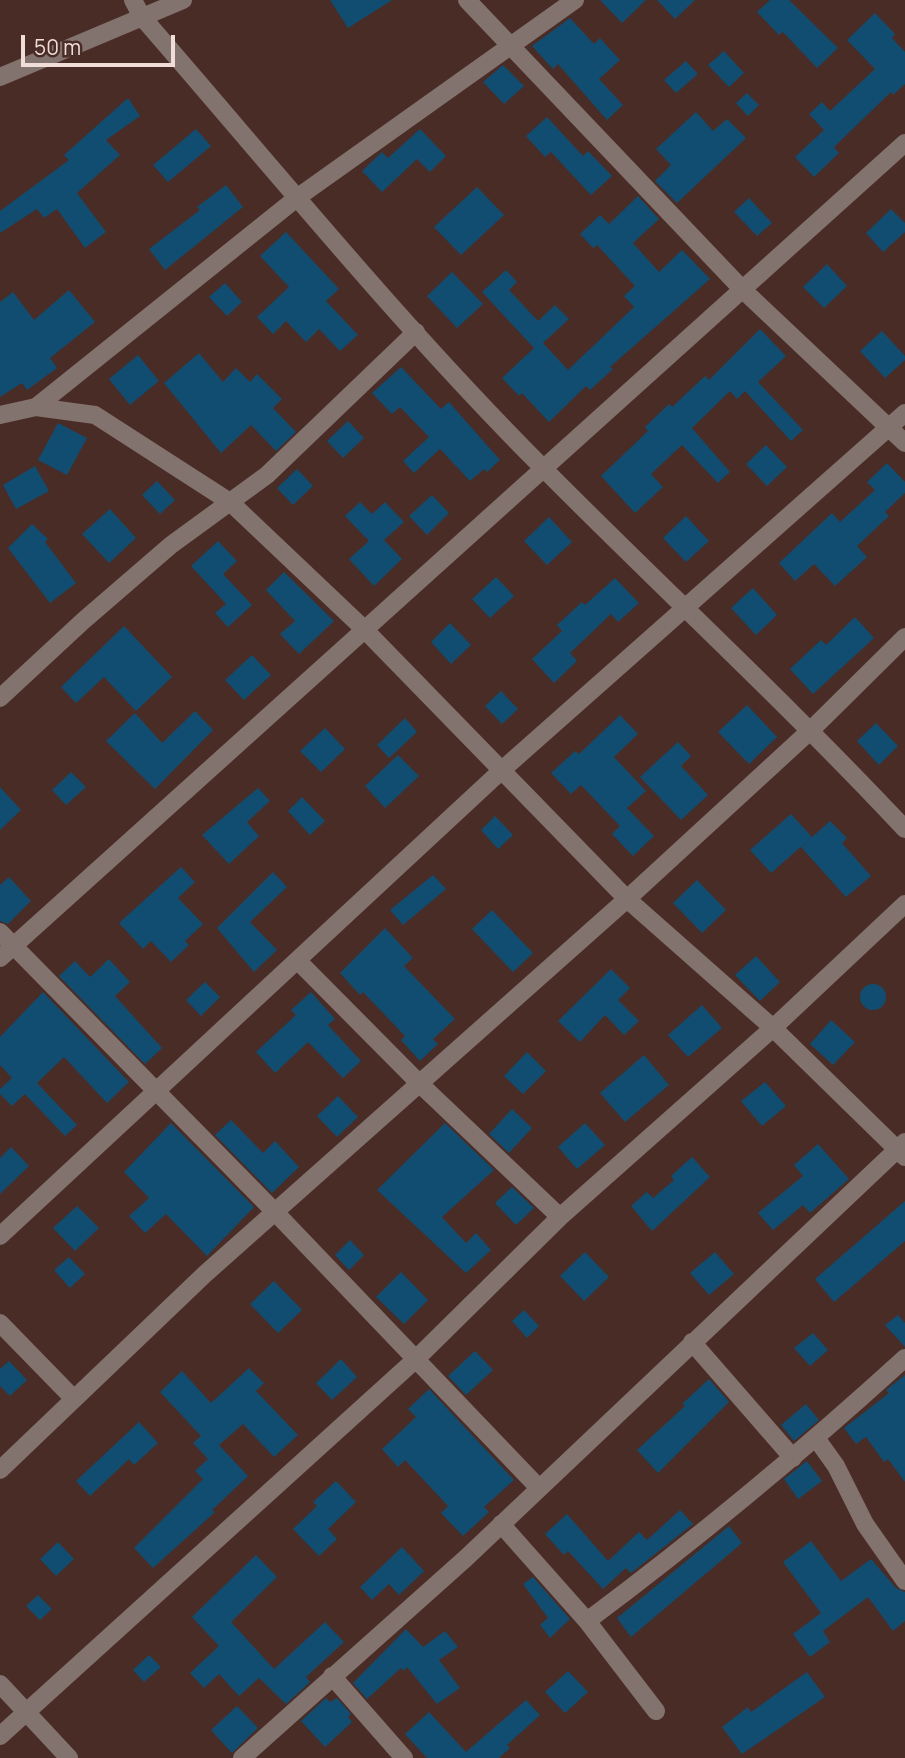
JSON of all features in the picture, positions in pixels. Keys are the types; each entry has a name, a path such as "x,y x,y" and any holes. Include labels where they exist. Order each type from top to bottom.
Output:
{"street":[{"path":"133,0 142,17 416,332 543,468 812,729 905,829"},
{"path":"0,77 183,0"},
{"path":"467,0 743,289 905,443"},
{"path":"36,407 298,197 576,0"},
{"path":"7,952 905,143"},
{"path":"0,698 82,621 171,545 267,475 416,332"},
{"path":"0,415 36,407 94,415 230,502 364,629 627,899 773,1028 902,1149 692,1342 501,1524 242,1758"},
{"path":"0,1236 502,770 905,413"},
{"path":"0,1470 275,1212 627,899 812,729 905,637"},
{"path":"0,1736 416,1359 560,1217 773,1028 905,904"},
{"path":"0,932 7,952 157,1092 539,1488"},
{"path":"298,961 420,1084 560,1217"},
{"path":"0,1323 74,1399"},
{"path":"692,1342 793,1458"},
{"path":"587,1621 670,1560 793,1458 905,1358"},
{"path":"816,1438 836,1466 865,1524 905,1581"},
{"path":"501,1524 587,1621 656,1711"},
{"path":"332,1676 404,1758"},
{"path":"0,1684 69,1758"}],"building":[{"path":"330,0 392,0 348,28"},
{"path":"600,0 646,0 622,23"},
{"path":"657,0 695,0 675,19"},
{"path":"770,0 789,0 838,48 817,68 783,32 779,35 757,12"},
{"path":"875,13 895,34 892,38 905,52 905,84 893,95 891,92 834,147 839,153 814,177 795,157 824,130 809,114 822,102 830,111 875,69 847,40"},
{"path":"570,18 594,44 600,38 620,60 599,79 623,105 607,120 558,64 553,69 532,46"},
{"path":"724,51 744,73 729,87 708,65"},
{"path":"686,61 698,74 676,93 664,80"},
{"path":"503,65 524,86 504,104 483,82"},
{"path":"747,93 759,105 748,116 736,103"},
{"path":"128,98 140,116 106,140 120,155 77,193 106,232 85,248 57,209 44,218 37,209 0,233 0,211 69,160 64,155"},
{"path":"696,112 713,131 727,119 746,138 677,203 655,181 671,165 656,149"},
{"path":"547,117 583,156 588,151 612,176 591,195 551,152 545,157 526,136"},
{"path":"196,129 211,146 168,182 153,165"},
{"path":"420,129 446,156 430,172 417,159 382,192 362,171 382,152 388,158"},
{"path":"226,185 243,207 165,270 149,249 200,210 197,207"},
{"path":"477,187 504,215 461,255 434,227"},
{"path":"638,196 659,219 633,243 659,272 682,250 710,279 610,367 613,369 590,390 586,386 549,422 522,393 519,396 502,378 534,348 482,292 506,270 517,282 509,290 538,321 555,305 569,319 543,343 568,370 634,307 624,296 635,286 597,245 593,248 580,234 600,215 609,224"},
{"path":"749,198 772,223 757,236 734,212"},
{"path":"891,209 905,223 905,232 883,252 866,233"},
{"path":"286,232 339,289 326,301 358,335 340,351 319,329 306,342 286,321 273,334 257,317 289,287 260,256"},
{"path":"827,264 847,286 824,308 803,287"},
{"path":"452,272 483,304 457,328 427,296"},
{"path":"225,283 242,302 227,316 209,297"},
{"path":"69,290 95,322 50,358 57,368 27,390 22,383 0,397 0,302 13,292 34,320"},
{"path":"760,329 786,356 758,382 803,430 791,441 745,391 737,399 730,391 692,428 730,472 718,483 682,445 651,474 663,487 635,513 601,476 648,431 645,427 669,404 672,407 705,376 709,380"},
{"path":"882,331 905,356 905,360 885,378 860,351"},
{"path":"199,353 223,382 236,368 250,382 257,374 282,399 273,408 296,432 276,451 251,425 221,453 164,383"},
{"path":"138,355 159,381 130,405 109,379"},
{"path":"401,367 441,409 449,402 500,460 487,472 484,469 470,481 440,449 414,473 403,461 429,437 400,407 392,414 372,393"},
{"path":"348,421 364,438 343,458 327,441"},
{"path":"58,423 87,438 67,475 38,460"},
{"path":"766,445 787,467 767,486 746,464"},
{"path":"887,463 905,482 905,493 885,512 889,516 857,546 867,557 835,586 814,564 795,581 779,563 832,513 840,522 875,490 867,482"},
{"path":"35,466 49,491 16,509 3,485"},
{"path":"297,469 313,486 293,505 277,488"},
{"path":"157,481 175,500 160,514 142,495"},
{"path":"432,495 449,513 427,535 409,516"},
{"path":"360,502 372,514 385,502 404,522 384,540 402,559 374,586 349,559 369,541 345,516"},
{"path":"110,509 136,538 109,563 82,534"},
{"path":"686,516 709,541 686,562 663,538"},
{"path":"549,517 572,542 547,565 524,541"},
{"path":"32,524 48,539 45,542 76,583 50,603 8,548"},
{"path":"218,541 237,561 223,574 252,605 228,627 215,613 226,604 191,566"},
{"path":"284,572 334,621 299,654 280,634 295,621 266,590"},
{"path":"496,577 514,596 490,618 472,599"},
{"path":"615,578 639,603 618,622 611,614 570,653 577,661 554,683 532,659 562,631 557,625 582,602 585,605"},
{"path":"753,588 777,615 756,635 731,608"},
{"path":"855,617 874,638 813,694 790,669 821,640 826,645"},
{"path":"450,623 471,645 451,664 431,642"},
{"path":"124,626 172,677 136,711 104,677 76,703 61,687"},
{"path":"252,655 271,675 244,700 225,680"},
{"path":"501,691 518,709 502,724 485,706"},
{"path":"747,705 777,737 749,764 718,732"},
{"path":"195,711 213,730 155,789 106,741 135,713 162,743"},
{"path":"620,715 638,734 614,757 646,791 627,808 654,836 633,856 612,834 620,826 581,785 571,794 551,773 575,751 579,754"},
{"path":"405,718 417,732 389,758 377,745"},
{"path":"876,723 898,746 879,765 857,741"},
{"path":"325,728 345,749 321,772 300,751"},
{"path":"678,742 691,756 681,766 708,795 681,820 640,777"},
{"path":"398,755 419,776 385,808 365,786"},
{"path":"71,772 86,787 66,805 52,790"},
{"path":"0,787 21,810 0,830"},
{"path":"258,788 270,801 247,822 259,836 229,864 202,835"},
{"path":"302,797 325,821 310,835 288,811"},
{"path":"791,814 812,837 771,873 750,850"},
{"path":"495,816 513,835 498,849 481,830"},
{"path":"830,821 847,838 842,843 871,876 846,897 801,847"},
{"path":"181,867 195,882 178,898 203,924 185,941 189,945 171,962 151,941 143,949 119,923"},
{"path":"273,872 287,887 250,922 277,950 254,972 217,928"},
{"path":"433,875 446,889 403,925 390,910"},
{"path":"9,877 31,901 8,924 0,921 0,885"},
{"path":"697,880 726,910 702,933 673,903"},
{"path":"492,910 533,953 513,972 472,929"},
{"path":"385,928 413,958 404,966 455,1019 433,1039 438,1044 420,1061 401,1040 405,1036 363,992 360,995 340,973"},
{"path":"756,956 780,982 760,1001 735,975"},
{"path":"109,959 130,982 115,996 162,1048 145,1064 59,976 75,961 90,977"},
{"path":"611,969 630,988 618,1000 639,1021 624,1035 605,1015 580,1042 558,1021"},
{"path":"205,982 220,997 201,1016 186,1000"},
{"path":"873,984 882,988 886,997 882,1006 873,1010 864,1006 860,997 864,988"},
{"path":"43,992 129,1082 107,1103 64,1057 37,1083 77,1125 65,1136 25,1094 12,1106 0,1094 0,1089 12,1078 0,1065 0,1037"},
{"path":"311,992 335,1019 328,1025 361,1061 343,1078 308,1042 275,1073 256,1052 296,1015 291,1010"},
{"path":"702,1005 722,1028 688,1057 668,1035"},
{"path":"831,1020 855,1042 833,1065 810,1044"},
{"path":"527,1052 546,1071 523,1094 504,1076"},
{"path":"644,1055 669,1085 625,1122 600,1093"},
{"path":"765,1082 786,1106 762,1126 741,1101"},
{"path":"338,1096 358,1117 337,1137 317,1116"},
{"path":"512,1109 532,1128 509,1153 489,1134"},
{"path":"231,1120 263,1153 275,1141 299,1167 272,1193 215,1135"},
{"path":"171,1123 254,1207 207,1256 166,1214 145,1233 129,1216 149,1198 124,1172"},
{"path":"445,1123 494,1170 442,1217 466,1243 476,1233 491,1250 466,1273 377,1190"},
{"path":"585,1123 605,1145 577,1169 558,1147"},
{"path":"818,1144 849,1179 810,1213 803,1205 773,1230 758,1213 803,1176 794,1165"},
{"path":"11,1147 29,1166 0,1194 0,1158"},
{"path":"692,1157 710,1177 652,1231 631,1206 647,1192 653,1198 674,1180 671,1176"},
{"path":"512,1187 534,1208 516,1225 495,1203"},
{"path":"905,1201 905,1241 834,1302 815,1279"},
{"path":"77,1206 99,1228 75,1251 53,1228"},
{"path":"350,1240 364,1255 349,1270 335,1255"},
{"path":"585,1252 609,1277 584,1301 560,1276"},
{"path":"715,1252 734,1274 709,1295 690,1273"},
{"path":"69,1257 85,1274 70,1288 54,1270"},
{"path":"401,1272 428,1300 404,1324 376,1297"},
{"path":"274,1281 302,1310 278,1333 250,1304"},
{"path":"524,1310 539,1326 527,1338 512,1321"},
{"path":"898,1315 905,1323 905,1347 885,1325"},
{"path":"813,1333 828,1350 810,1366 794,1348"},
{"path":"475,1351 493,1370 466,1395 448,1376"},
{"path":"341,1359 357,1377 332,1400 316,1383"},
{"path":"9,1361 27,1380 10,1396 0,1386 0,1369"},
{"path":"249,1368 264,1383 256,1391 298,1435 274,1457 243,1424 219,1445 248,1476 212,1510 215,1512 153,1568 134,1548 203,1479 195,1471 208,1459 193,1443 201,1436 160,1392 182,1371 211,1403"},
{"path":"905,1375 905,1482 888,1459 884,1462 866,1437 856,1444 844,1428 889,1393 886,1390"},
{"path":"709,1379 729,1402 658,1473 637,1450 685,1406 682,1404"},
{"path":"429,1389 514,1480 484,1507 489,1512 463,1536 441,1513 448,1506 405,1460 398,1467 382,1449 416,1417 408,1409"},
{"path":"806,1404 819,1420 794,1441 781,1425"},
{"path":"139,1422 158,1443 134,1465 129,1459 90,1496 76,1481"},
{"path":"807,1461 822,1481 798,1499 784,1479"},
{"path":"336,1481 356,1502 328,1529 337,1539 319,1556 293,1529 317,1506 313,1502"},
{"path":"680,1510 693,1524 631,1573 626,1568 603,1589 568,1551 564,1555 545,1534 567,1514 608,1561 639,1532 647,1540"},
{"path":"729,1526 742,1543 631,1637 617,1618"},
{"path":"811,1541 841,1581 871,1559 896,1588 905,1592 905,1621 893,1631 868,1597 823,1631 830,1642 810,1657 793,1634 821,1613 783,1562"},
{"path":"58,1542 74,1559 56,1576 40,1559"},
{"path":"402,1547 424,1571 399,1595 389,1584 372,1600 360,1587"},
{"path":"256,1555 277,1577 231,1622 274,1669 325,1622 344,1642 306,1677 310,1682 286,1704 259,1678 239,1696 219,1674 204,1688 190,1673 219,1646 192,1617"},
{"path":"533,1577 570,1619 550,1638 540,1625 548,1618 523,1584"},
{"path":"38,1595 52,1609 40,1620 26,1606"},
{"path":"406,1629 423,1647 445,1631 458,1647 439,1660 460,1688 437,1704 407,1667 403,1671 401,1668 367,1699 353,1683"},
{"path":"149,1655 161,1667 144,1682 133,1670"},
{"path":"568,1671 588,1692 565,1713 545,1692"},
{"path":"807,1672 825,1697 742,1754 722,1727 748,1707 751,1712"},
{"path":"326,1698 330,1702 337,1698 351,1714 348,1717 352,1722 325,1747 301,1721"},
{"path":"526,1700 540,1715 507,1745 510,1748 499,1758 427,1758 405,1734 429,1712 466,1752"},
{"path":"237,1706 258,1728 232,1753 211,1730"}]}
